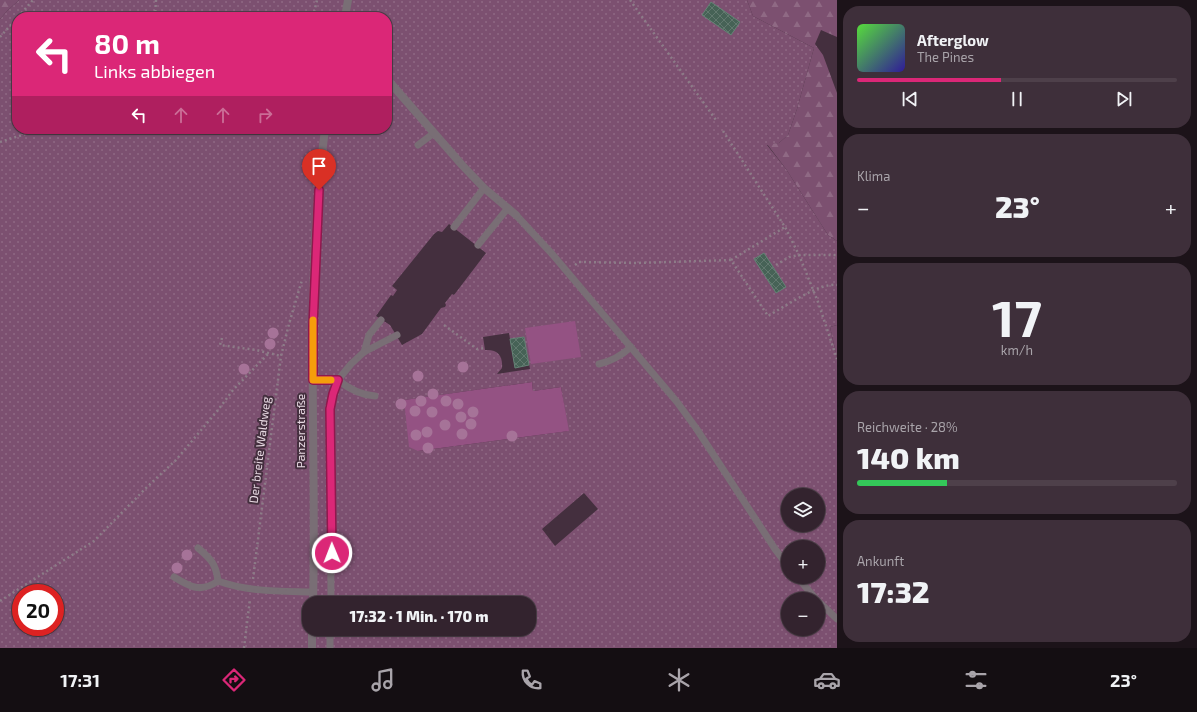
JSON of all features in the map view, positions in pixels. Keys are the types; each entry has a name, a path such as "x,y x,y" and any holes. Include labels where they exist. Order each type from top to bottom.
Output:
{"street":[{"path":"346,12 348,0"},
{"path":"392,85 462,165 484,188 516,215"},
{"name":"Panzerstraße","path":"313,596 313,380 315,260 320,169 324,134"},
{"path":"312,636 312,648"}],"lane":[{"path":"418,145 434,133"},
{"path":"454,227 484,188"},
{"path":"478,245 508,208"},
{"path":"516,215 677,402 696,428 781,557"},
{"path":"364,352 369,335 381,320"},
{"path":"331,596 330,409 333,394 338,380 350,364 364,352 396,335"},
{"path":"599,364 611,361 631,347"},
{"path":"313,380 338,380 345,386 365,395 375,396"},
{"path":"198,548 210,558 214,565 218,581"},
{"path":"174,577 188,586 199,588 211,586 218,581"},
{"path":"218,581 232,587 252,590 313,592"},
{"path":"803,584 810,592"},
{"path":"825,608 837,620"},
{"path":"330,636 330,648"}],"path":[{"path":"23,12 33,0"},
{"path":"155,12 156,0"},
{"path":"314,12 317,0"},
{"path":"630,0 716,120"},
{"path":"0,37 12,24"},
{"path":"723,131 785,227 814,290 837,359"},
{"path":"0,142 25,134"},
{"path":"566,272 579,262 637,263 731,260 785,227"},
{"path":"776,265 789,257 799,255 837,255"},
{"path":"731,260 768,316 814,290 832,284 837,285"},
{"name":"Der breite Waldweg","path":"244,648 281,356 300,282 304,277"},
{"path":"444,325 477,349 485,348"},
{"path":"222,338 220,345 281,356"},
{"path":"0,601 94,541 147,486 176,460 233,390 270,353"}],"green space":[{"path":"0,0 19,0 0,19"},
{"path":"19,0 747,0 753,16 814,48 788,135 779,143 767,145 786,169 828,235 837,241 837,325 830,327 837,358 837,648 0,648 0,19","holes":["449,224 486,253 454,295 452,294 445,303 445,307 441,308 422,334 402,345 390,325 376,316 391,295 393,296 397,290 392,286 434,234 438,231 442,232","509,333 510,339 524,337 530,369 497,374 502,368 502,360 496,352 485,350 483,337","532,382 533,391 561,387 568,431 418,451 405,400","584,493 598,509 555,546 542,529"]},
{"path":"747,0 837,0 837,37 821,30 815,44 823,55 837,93 837,241 828,235 786,169 767,144 779,143 788,135 814,48 753,16"},
{"path":"837,325 837,358 830,327"}],"shaded area":[{"path":"575,321 581,357 531,364 525,328"},
{"path":"532,382 533,391 561,387 569,431 418,451 409,447 404,400"}],"building":[{"path":"711,2 740,22 731,35 702,15"},
{"path":"764,253 786,287 776,293 754,259"},
{"path":"524,337 529,365 515,368 510,339"}],"slow traffic":[{"path":"313,320 313,380 331,380"}],"route":[{"path":"319,190 315,260 313,380 338,380 330,409 332,553"}]}
